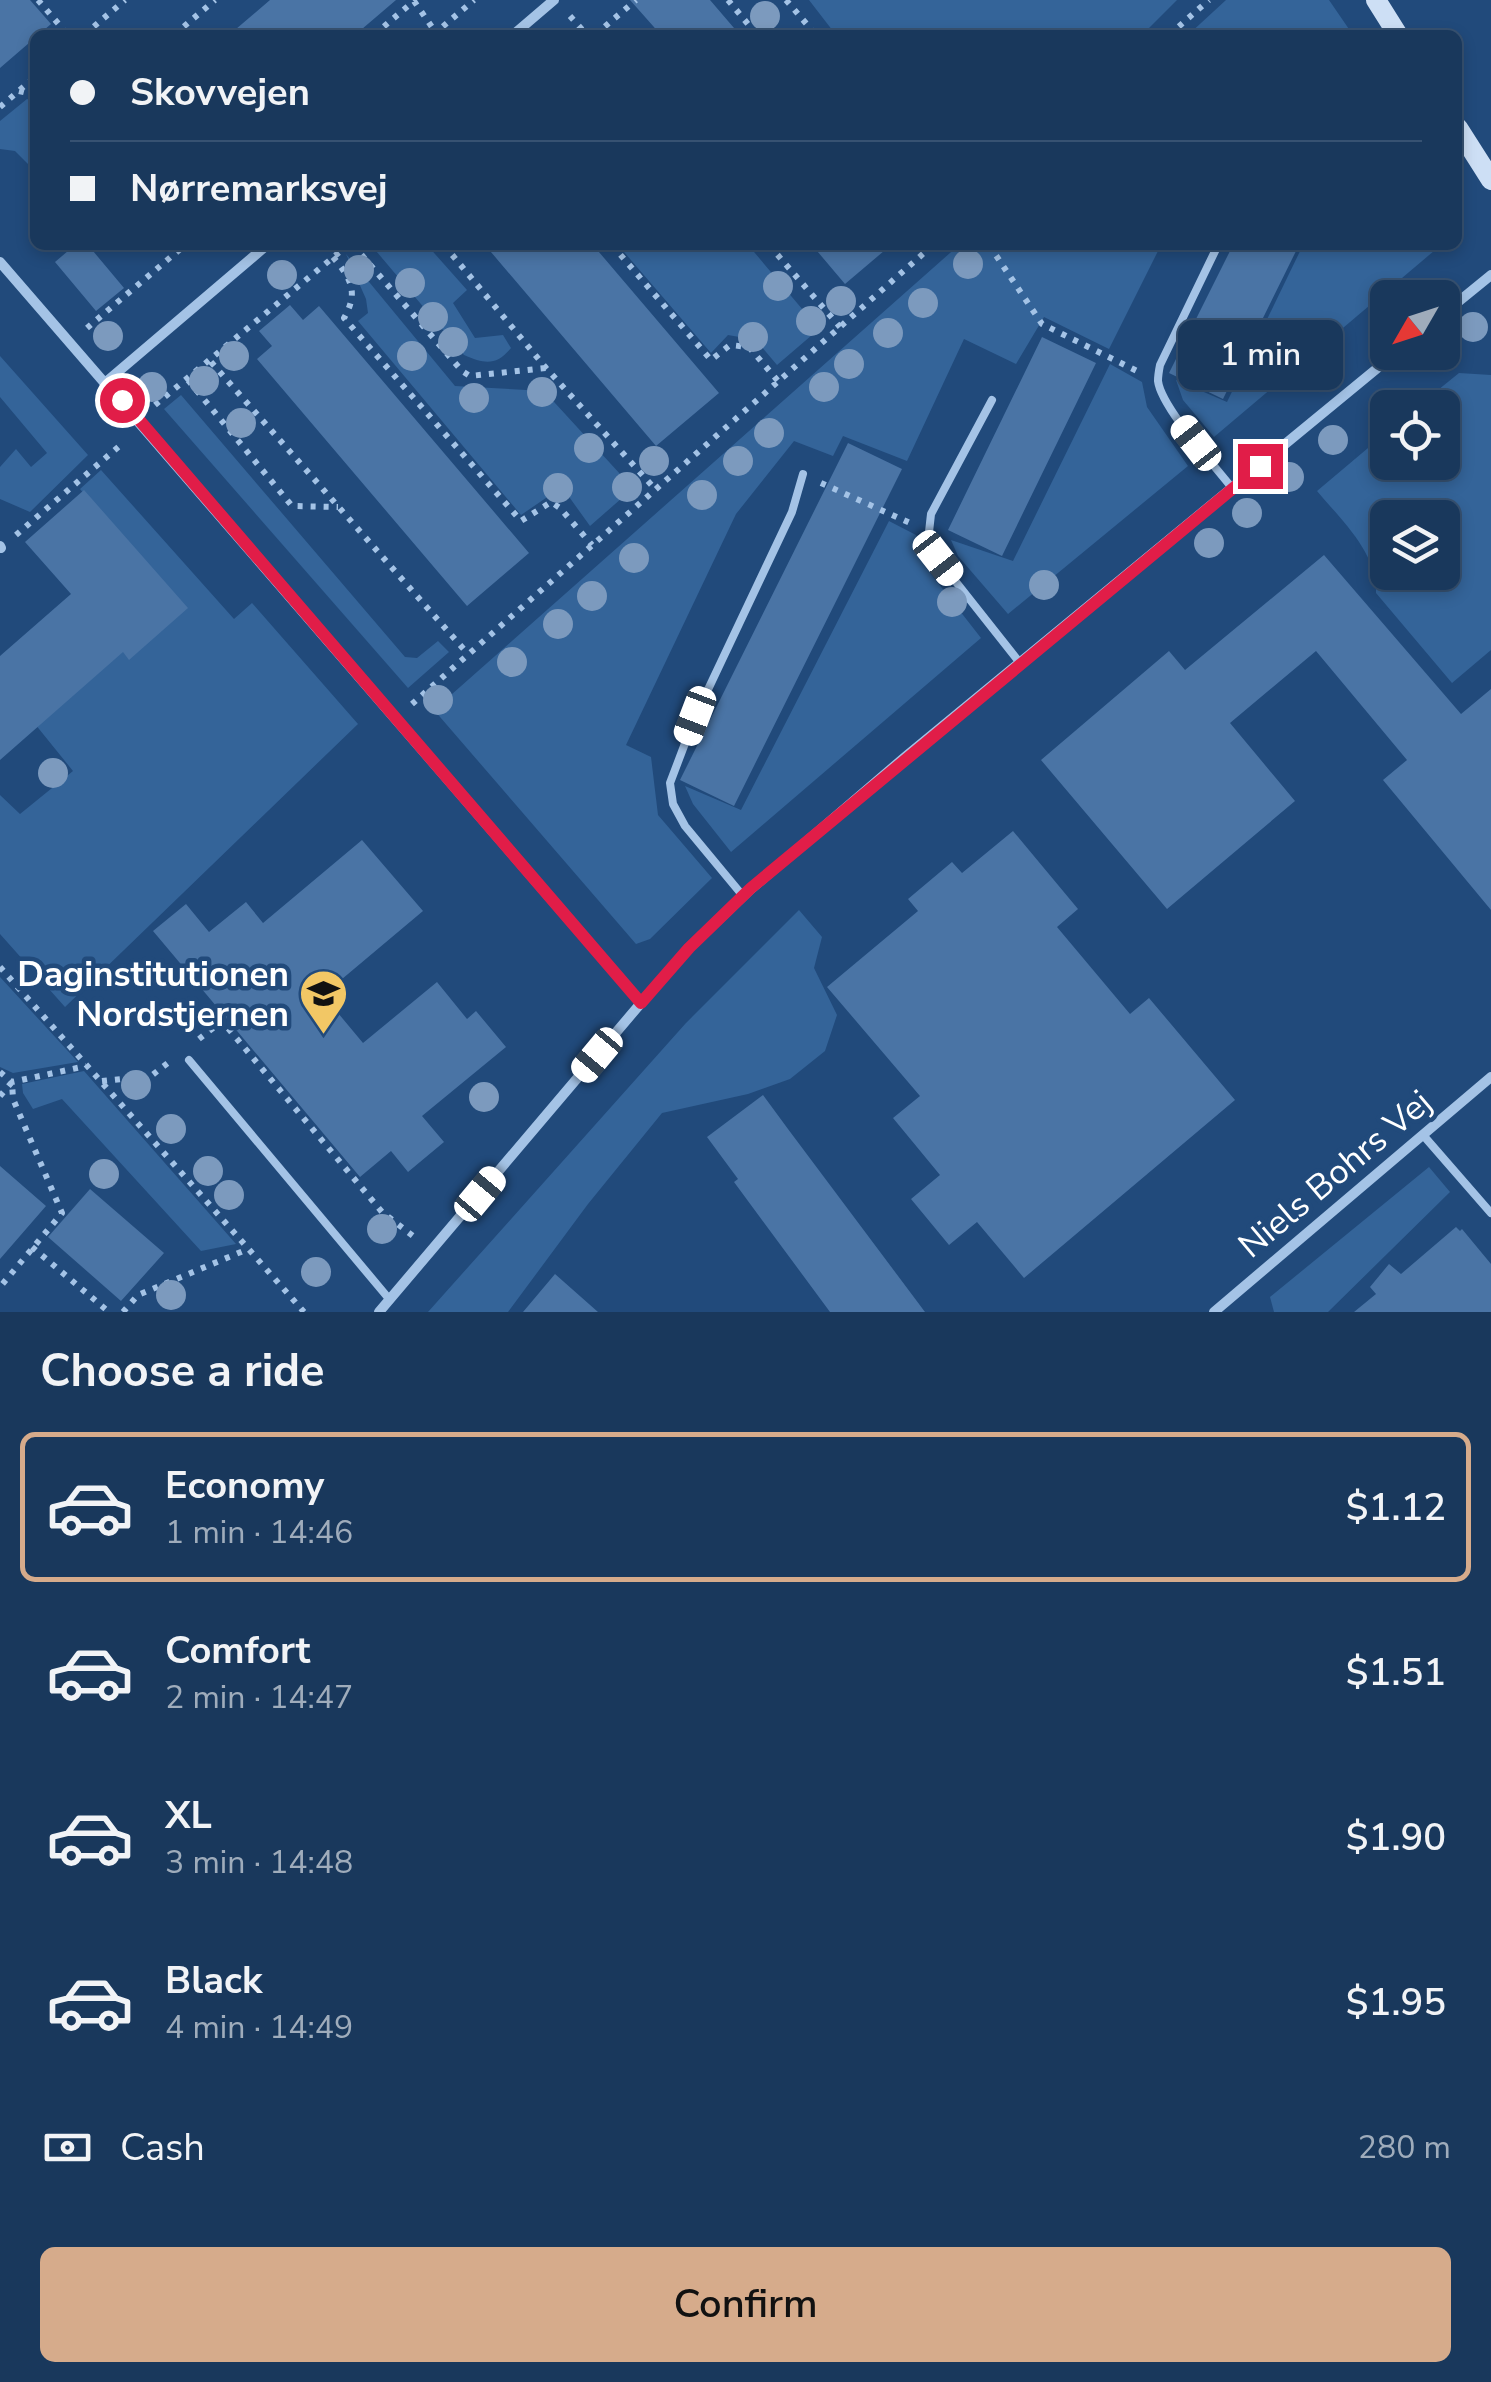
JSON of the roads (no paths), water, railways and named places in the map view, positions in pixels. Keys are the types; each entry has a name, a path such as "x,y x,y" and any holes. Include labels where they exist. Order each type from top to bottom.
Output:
{"street":[{"path":"519,30 554,0"},
{"path":"1377,0 1395,30"},
{"path":"1462,134 1491,180"},
{"path":"106,382 261,250"},
{"path":"2,269 141,421 641,1003"},
{"path":"1460,300 1491,275"},
{"path":"380,1312 641,1003 689,948 743,896 1375,370"},
{"name":"Niels Bohrs Vej","path":"1216,1311 1491,1077"}],"lane":[{"path":"1216,250 1160,365 1158,381 1179,420 1232,488"},
{"path":"992,400 931,514 929,532 938,558 1020,663"},
{"path":"743,896 685,826 673,804 670,783 695,716 792,512 803,474"},
{"path":"186,1056 390,1300"},
{"path":"1422,1135 1491,1213"}],"place":[{"name":"Daginstitutionen Nordstjernen","path":"324,1036"}]}
